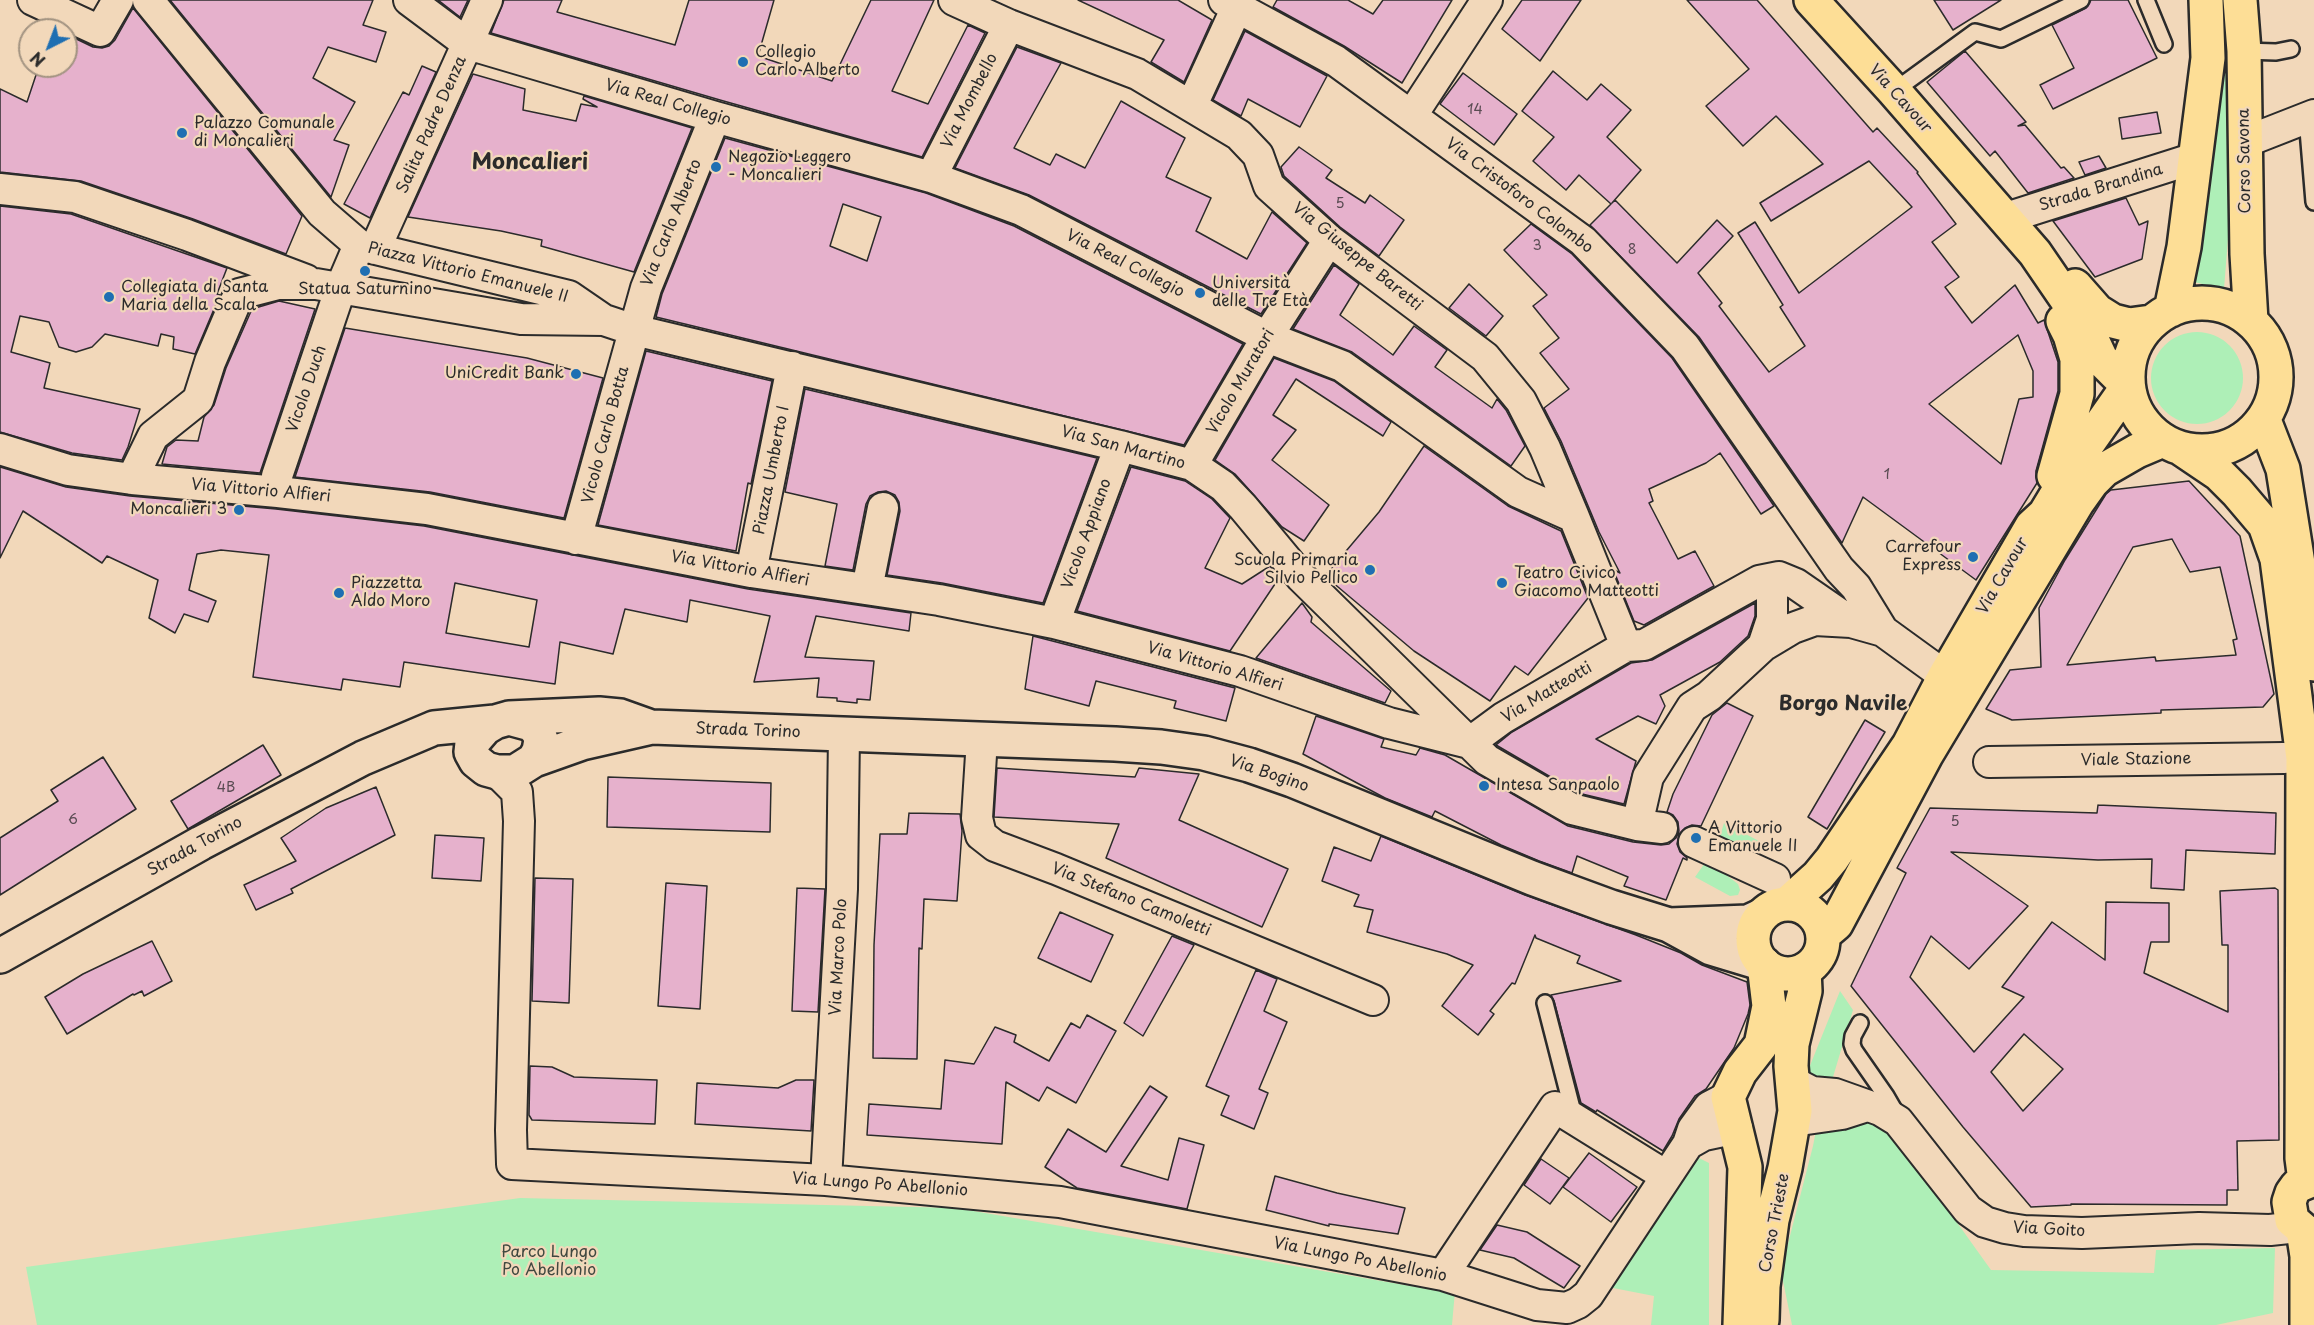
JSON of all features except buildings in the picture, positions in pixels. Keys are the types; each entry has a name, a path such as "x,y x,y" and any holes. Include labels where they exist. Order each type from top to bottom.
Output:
{"main road":[{"name":"Via Cavour","path":"1775,899 1818,876 1832,859 1909,745 1945,676 2032,525 2045,514 2086,446 2128,386 2101,359 2083,321 2035,253 1894,91 1811,0"},
{"path":"2206,0 2208,58 2184,247 2161,316 2135,345 2130,358 2128,386 2134,407 2146,426 2218,474 2237,492 2265,525 2277,559 2302,758 2302,1158 2307,1325"},
{"name":"Corso Savona","path":"2240,0 2244,51 2247,254 2251,321"},
{"name":"Via Cavour","path":"2035,253 2066,276 2097,311 2114,321 2128,325 2161,316"},
{"path":"2032,525 2037,506 2054,476 2064,447 2074,409 2078,381 2077,359 2070,335 2048,292 2035,253"},
{"path":"2161,316 2191,303 2213,303 2233,310 2251,321 2265,338 2274,358 2277,379 2273,400 2264,420 2239,442 2223,449 2202,452 2172,445"},
{"path":"2264,420 2283,469 2314,664"},
{"name":"Via Cavour","path":"1823,935 1836,924 1926,755 2077,503 2104,470 2137,451 2172,445"},
{"name":"Strada Torino","path":"0,956 289,796 363,758 434,728 502,720 599,714 620,716 652,727"},
{"path":"486,767 471,752 472,743 485,728 502,720"},
{"name":"Strada Torino","path":"502,720 521,720 531,724 538,731 541,740 539,751 532,761"},
{"name":"Strada Torino","path":"394,746 417,750 432,748 459,751 486,767 515,772 532,761 582,743 652,727 844,734"},
{"name":"Via Bogino","path":"844,734 1161,747 1204,753 1292,780 1532,878 1669,925 1711,948 1764,964"},
{"path":"1775,899 1809,910 1821,926 1823,935 1819,956 1804,970 1783,974 1773,971 1764,964 1757,956 1753,946 1755,925 1775,899"},
{"name":"Via Bogino","path":"1669,925 1748,922 1775,899"},
{"path":"1728,1097 1740,1072 1761,1045 1769,1006 1764,964"},
{"name":"Corso Trieste","path":"1762,1325 1763,1286 1771,1230 1795,1111 1791,1066 1792,1044 1805,991 1804,970"},
{"name":"Corso Trieste","path":"1728,1097 1737,1128 1744,1167 1740,1325"},
{"path":"1737,1128 1757,1140 1766,1140 1774,1137 1793,1121"}],"street":[{"path":"33,0 100,31 118,0"},
{"path":"148,0 322,213 367,247"},
{"name":"Via Real Collegio","path":"409,0 468,44 715,117 931,177 1021,210 1267,337 1342,366 1518,492 1574,517"},
{"name":"Salita Padre Denza","path":"367,247 468,44 487,0"},
{"name":"Via Giuseppe Baretti","path":"954,0 1009,25 1137,74 1239,135 1258,155 1269,186 1329,240 1485,357 1521,401 1545,448 1574,517"},
{"path":"1412,115 1487,0"},
{"path":"1192,105 1231,4"},
{"name":"Via Cristoforo Colombo","path":"1231,4 1336,62 1583,241 1685,347 1839,568 1856,587 1883,631"},
{"name":"Via Mombello","path":"931,177 1009,25"},
{"name":"Via Carlo Alberto","path":"634,330 646,288 715,117"},
{"path":"2245,142 2311,117"},
{"name":"Strada Brandina","path":"2006,218 2195,158"},
{"path":"0,189 75,197 328,286"},
{"name":"Vicolo Muratori","path":"1192,465 1267,337 1329,240"},
{"name":"Piazza Vittorio Emanuele II","path":"328,286 367,247 569,296 604,320"},
{"path":"132,480 153,436 198,400 210,362 239,294 278,284 328,286"},
{"name":"Piazza Vittorio Emanuele II","path":"328,286 521,318 604,320"},
{"name":"Vicolo Duch","path":"278,492 277,476 328,286"},
{"name":"Via San Martino","path":"604,320 634,330 1192,465 1223,486 1244,507 1301,577 1487,760 1572,809 1650,827 1648,777 1692,706 1709,696 1762,646"},
{"name":"Vicolo Carlo Botta","path":"576,539 634,330"},
{"name":"Piazza Umberto I","path":"751,572 792,367"},
{"name":"Vicolo Appiano","path":"1054,623 1120,446"},
{"name":"Via Vittorio Alfieri","path":"0,449 68,470 132,480 278,492 427,509 751,572 939,600 1054,623 1240,671 1389,723 1469,743"},
{"path":"867,589 883,508"},
{"path":"1574,517 1626,646 1644,645 1759,581 1779,577 1796,584 1851,622"},
{"path":"1759,581 1767,586 1772,595 1772,619 1762,646"},
{"path":"1762,646 1793,628 1815,620 1851,622 1883,631 1945,676"},
{"name":"Via Matteotti","path":"1469,743 1503,718 1626,646"},
{"name":"Via Marco Polo","path":"826,1180 841,912 844,734"},
{"name":"Via Stefano Camoletti","path":"982,739 977,818 981,835 994,846 1056,869 1373,1000"},
{"name":"Viale Stazione","path":"1989,762 2284,758"},
{"name":"Via Lungo Po Abellonio","path":"519,821 528,798 532,761"},
{"name":"Via Lungo Po Abellonio","path":"486,767 517,792 519,821 512,1164 826,1180 1060,1202 1443,1275 1536,1305 1567,1308 1588,1295 1666,1176"},
{"path":"1694,842 1775,899"},
{"name":"Via Goito","path":"1793,1082 1812,1092 1835,1094 1898,1121 1968,1210 1985,1222 2024,1231 2082,1233 2199,1228 2247,1230 2304,1216"},
{"path":"1443,1275 1565,1113 1666,1176 1688,1144 1693,1129 1709,1107 1728,1097"},
{"path":"1793,1121 1842,1114 1867,1106"},
{"path":"1688,1144 1704,1135 1737,1128"}],"lane":[{"path":"1894,91 1975,32 2001,39 2081,0"},
{"path":"2145,0 2164,44"},
{"path":"2244,51 2276,52 2291,49"},
{"path":"2311,117 2314,202"},
{"path":"1545,1003 1565,1113"},
{"path":"1860,1023 1853,1036 1854,1050 1887,1096 1898,1121"}],"green space":[{"path":"2229,23 2231,200 2224,289 2194,282 2222,31"},
{"path":"2197,332 2214,336 2229,346 2239,361 2243,378 2239,395 2229,410 2214,420 2197,424 2180,420 2165,410 2155,395 2151,378 2155,361 2165,346 2180,336"},
{"path":"1724,823 1761,842 1760,849 1754,852 1718,842"},
{"path":"1707,860 1738,884 1740,890 1738,895 1730,896 1695,877"},
{"path":"1840,991 1853,1010 1830,1087 1803,1083"},
{"path":"1880,1115 1991,1270 2154,1273 2156,1250 2275,1248 2273,1313 2216,1325 1792,1325 1781,1271 1818,1120"},
{"path":"1699,1158 1709,1163 1709,1325 1651,1325 1654,1296 1608,1287"},
{"name":"Parco Lungo Po Abellonio","path":"520,1198 956,1208 1428,1289 1455,1291 1452,1325 37,1325 26,1267"}],"place":[{"name":"Collegio Carlo Alberto","path":"743,62"},
{"name":"Palazzo Comunale di Moncalieri","path":"182,133"},
{"name":"Negozio Leggero - Moncalieri","path":"716,167"},
{"name":"Statua Saturnino","path":"365,271"},
{"name":"Università delle Tre Età","path":"1200,293"},
{"name":"Collegiata di Santa Maria della Scala","path":"109,297"},
{"name":"UniCredit Bank","path":"576,374"},
{"name":"Moncalieri 3","path":"239,510"},
{"name":"Carrefour Express","path":"1973,557"},
{"name":"Scuola Primaria Silvio Pellico","path":"1370,570"},
{"name":"Teatro Civico Giacomo Matteotti","path":"1502,583"},
{"name":"Piazzetta Aldo Moro","path":"339,593"},
{"name":"Intesa Sanpaolo","path":"1484,786"},
{"name":"A Vittorio Emanuele II","path":"1696,838"}],"district":[{"name":"Moncalieri","path":"530,163"},
{"name":"Borgo Navile","path":"1843,704"}]}
